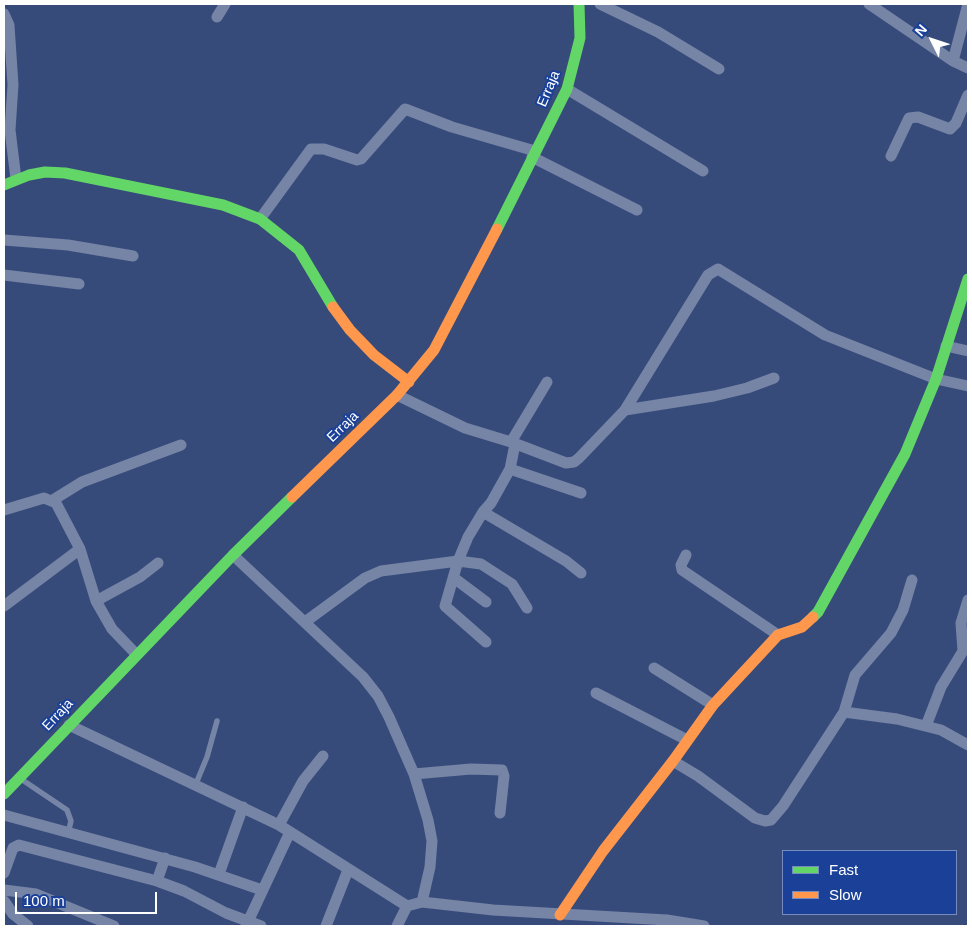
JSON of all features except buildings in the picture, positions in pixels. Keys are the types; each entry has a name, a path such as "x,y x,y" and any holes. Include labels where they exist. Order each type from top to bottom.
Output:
{"street":[{"path":"217,17 225,4"},
{"name":"Erraja","path":"4,794 136,654 233,555 397,395 434,350 462,300 567,89 580,38 579,4"},
{"path":"600,4 658,32 719,69"},
{"path":"869,4 953,61 968,68"},
{"path":"953,61 968,4"},
{"path":"4,14 9,25 7,46 13,85 7,130 16,179"},
{"path":"567,89 702,170"},
{"path":"891,156 909,118 918,117 950,129 956,123 968,95"},
{"path":"260,220 311,148 324,149 357,160 360,159 405,109 452,127 499,139 533,154 636,210"},
{"path":"4,185 16,179 45,172 65,173 223,205 260,220 299,250 335,310 350,330 374,355 409,382"},
{"path":"4,240 68,245 133,256"},
{"path":"397,395 465,428 513,443 563,462 574,462 625,410 708,275 718,270 825,335 936,379 968,386"},
{"path":"4,275 79,284"},
{"path":"560,915 603,851 673,761 713,705 778,635 802,627 818,612 905,454 936,379 968,279"},
{"path":"946,346 968,351"},
{"path":"625,410 714,396 748,388 774,378"},
{"path":"486,642 446,610 445,599 468,538 510,469 513,443 547,382"},
{"path":"53,500 82,482 181,444"},
{"path":"510,469 581,493"},
{"path":"4,510 44,498 53,500 80,549 96,601 112,629 136,654"},
{"path":"483,512 566,561 581,573"},
{"path":"4,606 80,549"},
{"path":"233,555 363,677 378,696 414,774 428,820 432,841 430,867 422,902"},
{"path":"686,555 680,565 682,570 778,635"},
{"path":"305,622 365,578 381,571 458,561 481,564 512,584 527,608"},
{"path":"96,601 140,577 158,562"},
{"path":"454,578 486,602"},
{"path":"673,761 704,780 755,818 771,820 783,806 844,712 855,676 891,633 902,610 912,580"},
{"path":"926,726 941,687 963,651 962,623 968,600"},
{"path":"654,668 713,705"},
{"path":"596,693 687,740"},
{"path":"844,712 897,719 926,726 949,733 968,745"},
{"path":"69,725 279,825 407,906 422,902 560,915 667,920 704,926"},
{"path":"279,825 303,781 323,756"},
{"path":"414,774 471,769 502,770 504,776 500,813"},
{"path":"219,874 243,807"},
{"path":"4,815 165,858 219,874 262,890"},
{"path":"247,924 290,832"},
{"path":"4,873 13,848 19,845 157,881 247,924 261,926"},
{"path":"157,881 165,858"},
{"path":"326,926 348,870"},
{"path":"4,890 36,894 114,926"},
{"path":"4,901 13,914 28,926"},
{"path":"397,926 407,906"}],"lane":[{"path":"195,786 207,757 218,721"},
{"path":"19,778 67,810 70,821 68,833"}],"traffic: fast":[{"path":"497,229 567,89 580,38 579,4"},
{"path":"4,185 29,175 45,172 65,173 223,205 260,219 299,250 333,307"},
{"path":"813,617 818,612 905,454 936,379 968,279"},
{"path":"4,794 233,555 292,497"}],"traffic: slow":[{"path":"292,497 397,395 434,350 497,229"},
{"path":"333,307 350,330 374,355 409,382"},
{"path":"560,915 603,851 673,761 713,705 778,635 802,627 813,617"}]}
